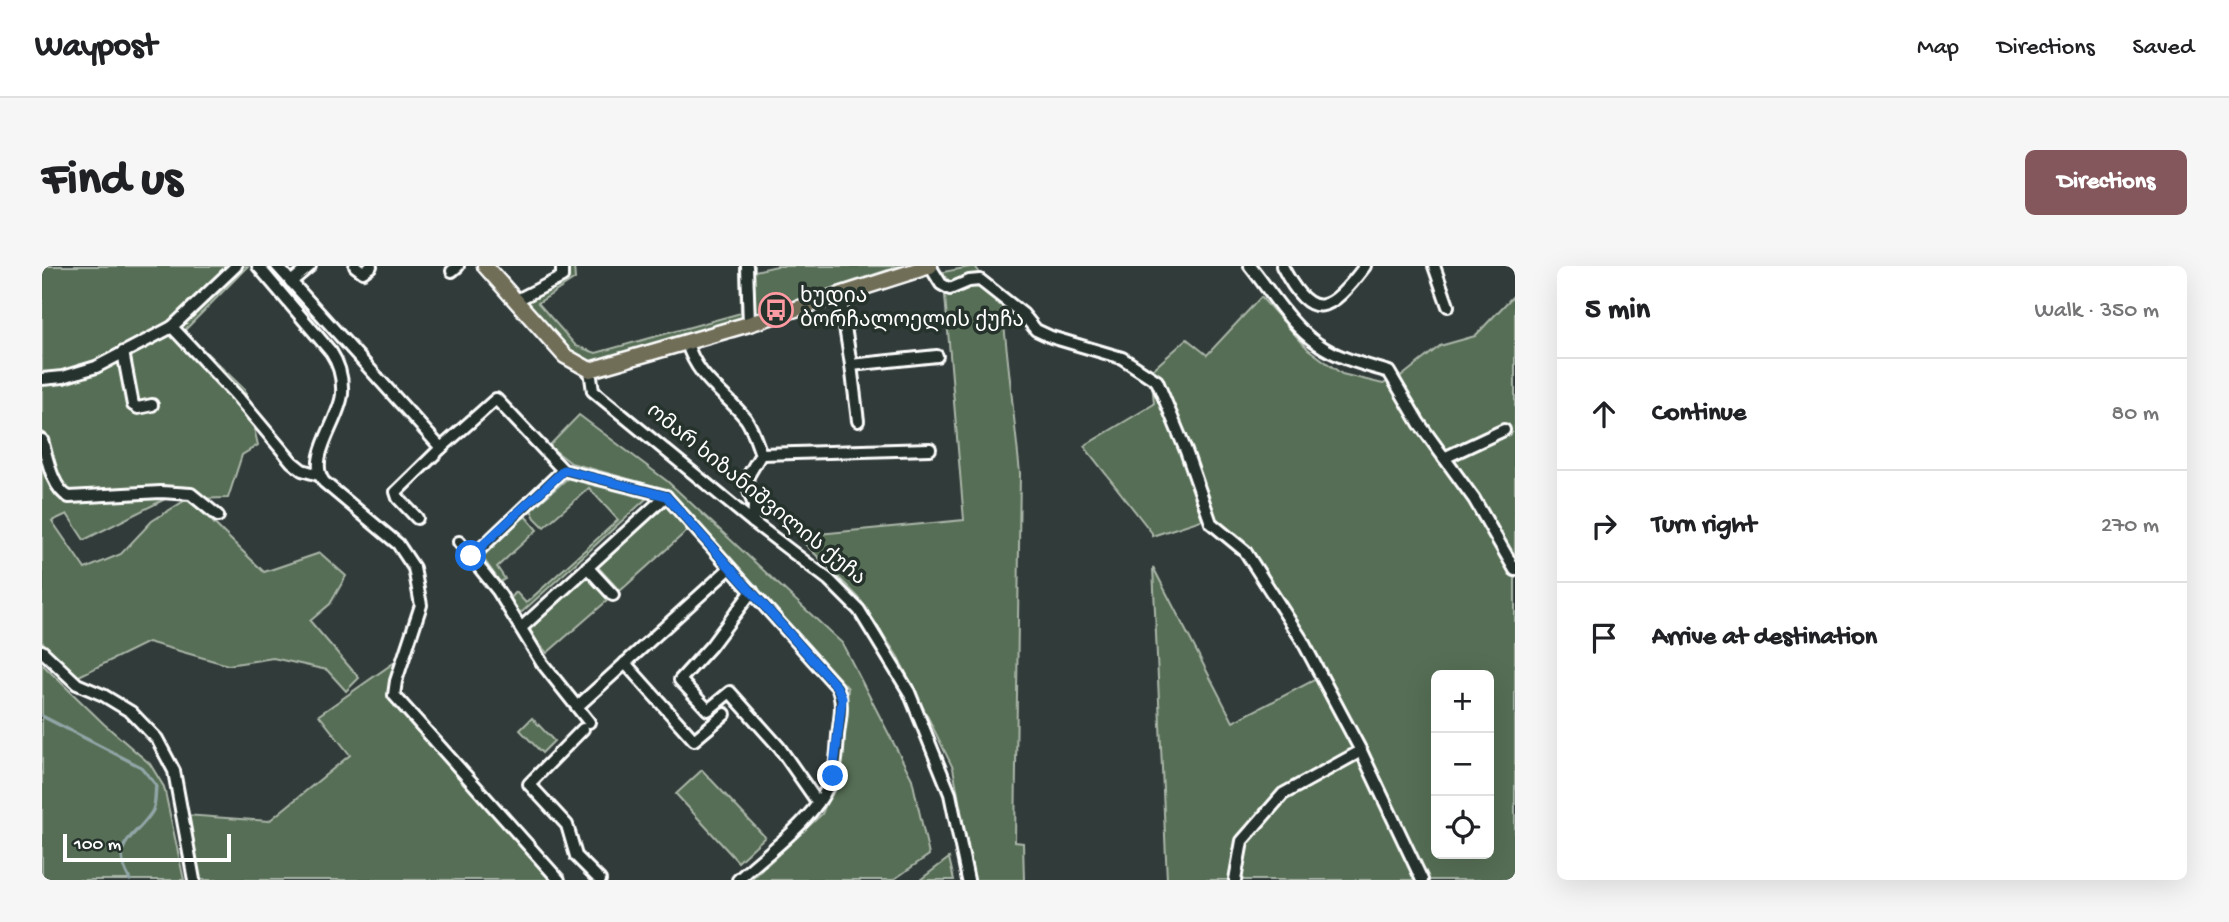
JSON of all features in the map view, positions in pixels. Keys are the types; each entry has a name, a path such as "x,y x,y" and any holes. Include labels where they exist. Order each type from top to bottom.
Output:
{"main road":[{"path":"485,266 565,356 590,370 687,343 930,266"}],"street":[{"path":"42,379 63,377 96,367 172,327 236,266"},
{"path":"258,266 340,365 342,395 318,461 318,475"},
{"path":"277,266 441,448"},
{"path":"291,282 310,266"},
{"path":"355,266 363,272 371,266"},
{"path":"515,301 562,277 562,266"},
{"path":"747,266 749,324"},
{"path":"930,266 941,284 950,289 980,280 1023,314 1036,330 1122,358 1157,381 1211,523 1245,551 1302,640 1361,751 1422,880"},
{"path":"1250,266 1289,316 1318,344 1354,362 1389,372 1419,423 1474,499 1515,570"},
{"path":"1282,266 1305,302 1316,306 1326,306 1337,298 1364,266"},
{"path":"1434,266 1448,306"},
{"path":"840,295 859,421"},
{"path":"172,327 235,394 292,462 302,470 318,475 398,544 414,568 421,605 396,681 394,695 559,880"},
{"path":"687,343 691,355 715,389 747,421 761,454"},
{"path":"123,352 133,405 138,408 152,405"},
{"path":"851,365 937,356"},
{"name":"ომარ ხიზანიშვილის ქუჩა","path":"590,370 593,390 753,522 829,580 859,610 909,692 950,794 968,880"},
{"path":"417,518 398,498 396,492 496,399 564,470 666,496 837,687 842,698 833,776 813,811 738,880"},
{"path":"1444,457 1504,430"},
{"path":"42,440 61,494 69,497 161,492 191,494 218,516"},
{"path":"761,454 930,449"},
{"path":"753,522 754,506 747,484 748,476 761,454"},
{"path":"471,556 564,470"},
{"path":"520,628 666,496"},
{"path":"459,542 498,590 542,663 578,706 586,725 529,784 567,825 576,856 600,880"},
{"path":"587,567 613,595"},
{"path":"578,706 730,568"},
{"path":"751,592 711,646 680,680 708,710 730,692 779,747 818,803"},
{"path":"42,651 77,684 103,695 131,712 157,739 174,772 194,880"},
{"path":"625,663 694,740 725,714"},
{"path":"1235,880 1242,841 1283,794 1361,751"}],"green space":[{"path":"42,266 248,266 184,331 245,390 258,445 242,455 228,498 189,499 264,572 320,553 346,576 330,604 310,621 359,678 346,691 327,670 273,658 228,665 148,642 77,677 42,642","holes":["167,498 187,499 152,521 121,554 85,569 52,521 67,514 84,540"]},
{"path":"566,266 574,266 575,279 538,303 576,346 596,353 741,313 740,266 755,266 755,271 777,266 900,266 591,365 575,356 526,301 568,278"},
{"path":"975,266 1002,306 1020,473 1015,842 1023,843 1024,880 974,880 953,768 898,657 859,598 797,536 964,520 943,272"},
{"path":"1515,294 1515,880 1167,880 1153,567 1233,722 1327,671 1245,547 1207,518 1152,536 1084,446 1154,404 1151,371 1187,339 1207,355 1261,297 1308,349 1342,374 1383,384 1402,376 1440,346 1475,336"},
{"path":"579,415 667,481 842,643 912,779 929,855 893,880 751,880 822,814 842,767 848,688 668,490 571,463 549,446"},
{"path":"569,477 644,492 647,498 522,612 516,611 510,599 516,592 526,603 618,520 589,488 544,527 531,510"},
{"path":"665,504 688,530 620,591 597,566"},
{"path":"526,517 537,530 497,567 505,579 500,582 483,558 483,553"},
{"path":"585,574 608,600 547,653 524,627"},
{"path":"395,662 389,697 551,880 200,880 186,815 269,821 350,755 319,715"},
{"path":"42,664 150,764 164,787 184,880 42,880"},
{"path":"532,718 554,741 542,753 520,730"},
{"path":"702,770 765,837 738,862 676,794"},
{"path":"949,858 954,880 920,880"}],"waterway":[{"path":"42,716 141,767 156,785 152,812 123,849 124,867 130,880"}],"place":[{"name":"ხუდია ბორჩალოელის ქუჩა","path":"776,310"}],"route":[{"path":"471,556 564,470 666,496 837,687 842,698 833,776"}]}
